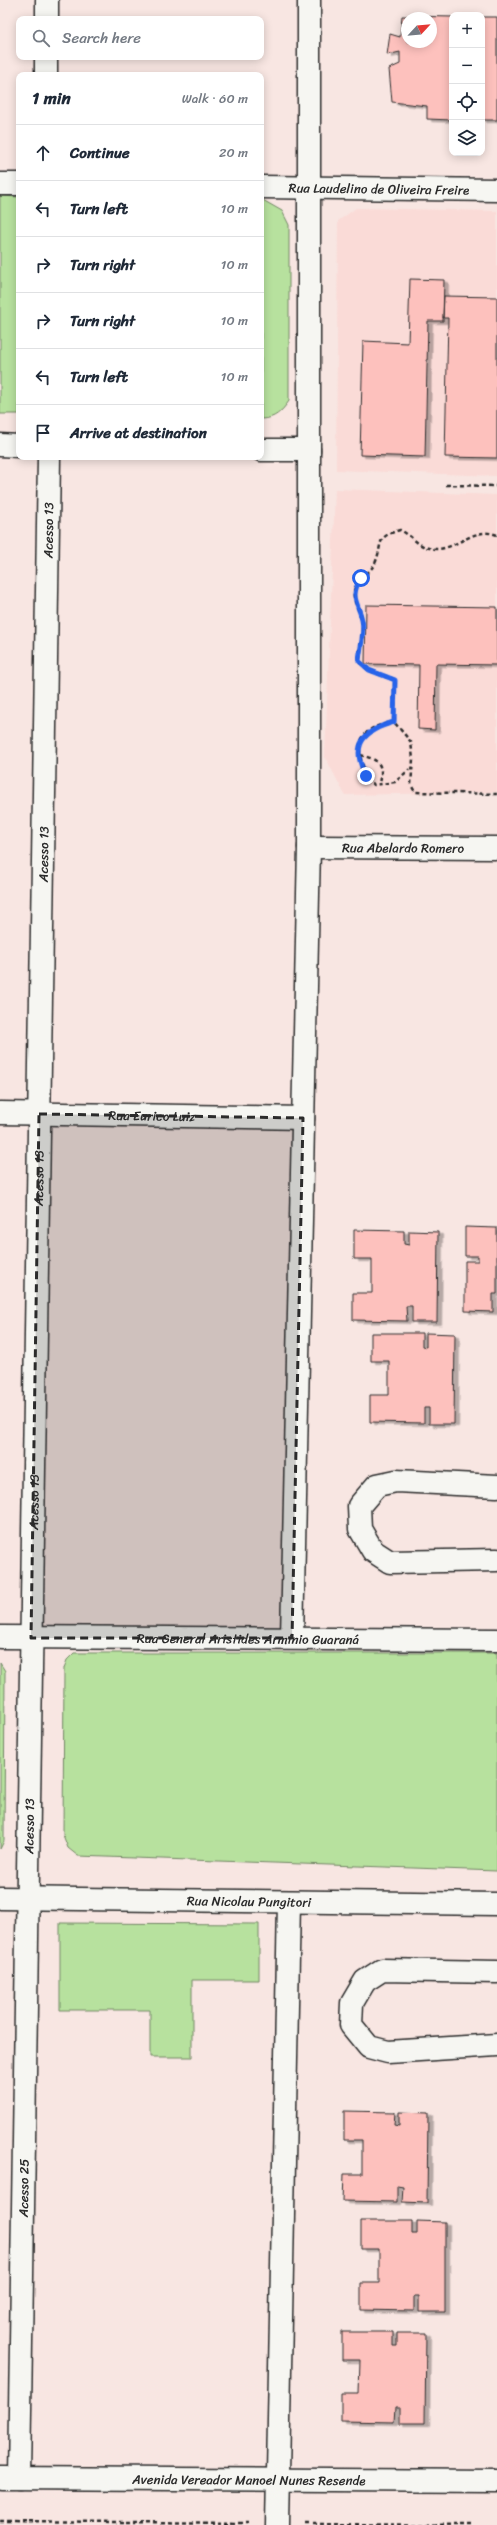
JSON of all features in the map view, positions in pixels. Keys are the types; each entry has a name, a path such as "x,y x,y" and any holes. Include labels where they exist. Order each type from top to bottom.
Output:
{"street":[{"path":"47,0 47,16"},
{"path":"292,1638 309,847 309,0"},
{"path":"46,60 46,72"},
{"path":"0,184 16,184"},
{"name":"Rua Laudelino de Oliveira Freire","path":"264,187 497,190"},
{"path":"0,445 16,446"},
{"path":"264,450 309,450"},
{"name":"Acesso 13","path":"27,1899 49,460"},
{"name":"Rua Abelardo Romero","path":"309,847 497,848"},
{"name":"Rua Eurico Luiz","path":"0,1113 303,1118"},
{"path":"497,1486 396,1481 377,1485 359,1506 360,1529 373,1551 390,1562 497,1560"},
{"name":"Rua General Aristides Armínio Guaraná","path":"0,1637 497,1640"},
{"name":"Rua Nicolau Pungitori","path":"0,1898 497,1904"},
{"name":"Acesso 25","path":"9,2478 27,1899"},
{"path":"277,2524 289,1902"},
{"path":"497,1972 382,1970 365,1981 352,2003 351,2025 369,2047 388,2052 497,2045"},
{"name":"Avenida Vereador Manoel Nunes Resende","path":"9,2478 279,2478 497,2481"}],"path":[{"path":"446,486 497,486"},
{"path":"497,534 481,531 453,546 444,548 424,546 400,530 390,533 378,547 377,560 373,567 361,578 355,588 354,598 362,620 359,661 369,670 395,680 394,722 411,742 413,759 410,769 411,785 414,792 497,794"},
{"path":"394,722 374,728 365,735 360,755 360,764 366,776 374,785 395,782 410,769"},
{"path":"360,755 378,762 382,769 380,785"},
{"path":"0,2521 472,2525"}],"highlighted area":[{"path":"39,1114 303,1118 292,1638 31,1638"}],"shaded area":[{"path":"356,208 497,211 497,476 336,470 338,221"},
{"path":"335,489 497,495 497,792 345,795 325,757"}],"green space":[{"path":"0,196 16,197 16,414 0,414"},
{"path":"264,201 282,211 289,225 289,401 278,414 264,419"},
{"path":"74,1653 497,1653 497,1871 78,1856 68,1848 63,1835 64,1668 67,1660"},
{"path":"0,1663 5,1671 4,1841 0,1849"},
{"path":"60,1923 259,1924 259,1980 192,1980 192,2057 150,2057 150,2010 60,2010"}],"building":[{"path":"437,17 449,17 449,120 427,119 427,106 392,102 389,69 400,64 400,52 387,55 390,34 400,37 401,26 401,48 437,48"},
{"path":"485,17 497,17 497,120 485,120"},
{"path":"410,279 444,280 443,321 428,321 425,457 360,455 363,341 408,343"},
{"path":"444,296 497,297 497,458 445,457 448,318 443,318"},
{"path":"366,605 497,607 497,665 436,664 435,730 418,729 419,665 365,664"},
{"path":"465,1227 497,1228 497,1294 493,1294 493,1312 465,1311 465,1261 478,1261 478,1256 465,1256"},
{"path":"354,1230 404,1231 404,1244 409,1245 409,1231 438,1232 437,1322 412,1322 412,1306 406,1306 407,1321 353,1320 353,1293 372,1293 372,1259 354,1259"},
{"path":"371,1333 422,1333 422,1346 426,1347 426,1333 455,1334 454,1424 429,1424 429,1408 424,1408 424,1423 370,1422 370,1395 389,1395 389,1361 371,1361"},
{"path":"344,2111 395,2112 394,2125 399,2126 399,2112 428,2113 427,2203 402,2202 403,2187 397,2186 397,2202 343,2201 344,2174 362,2174 362,2140 344,2140"},
{"path":"361,2221 412,2221 412,2234 417,2234 417,2221 445,2222 445,2312 419,2312 419,2296 414,2296 414,2311 361,2310 361,2283 379,2283 379,2249 361,2249"},
{"path":"342,2332 393,2332 393,2346 397,2346 397,2333 426,2333 425,2423 400,2423 400,2407 395,2407 394,2422 341,2421 341,2394 359,2394 360,2360 342,2360"}],"route":[{"path":"361,578 355,588 354,598 362,620 359,661 369,670 395,680 396,691 394,722 374,728 365,735 360,746 360,764 366,776"}]}
